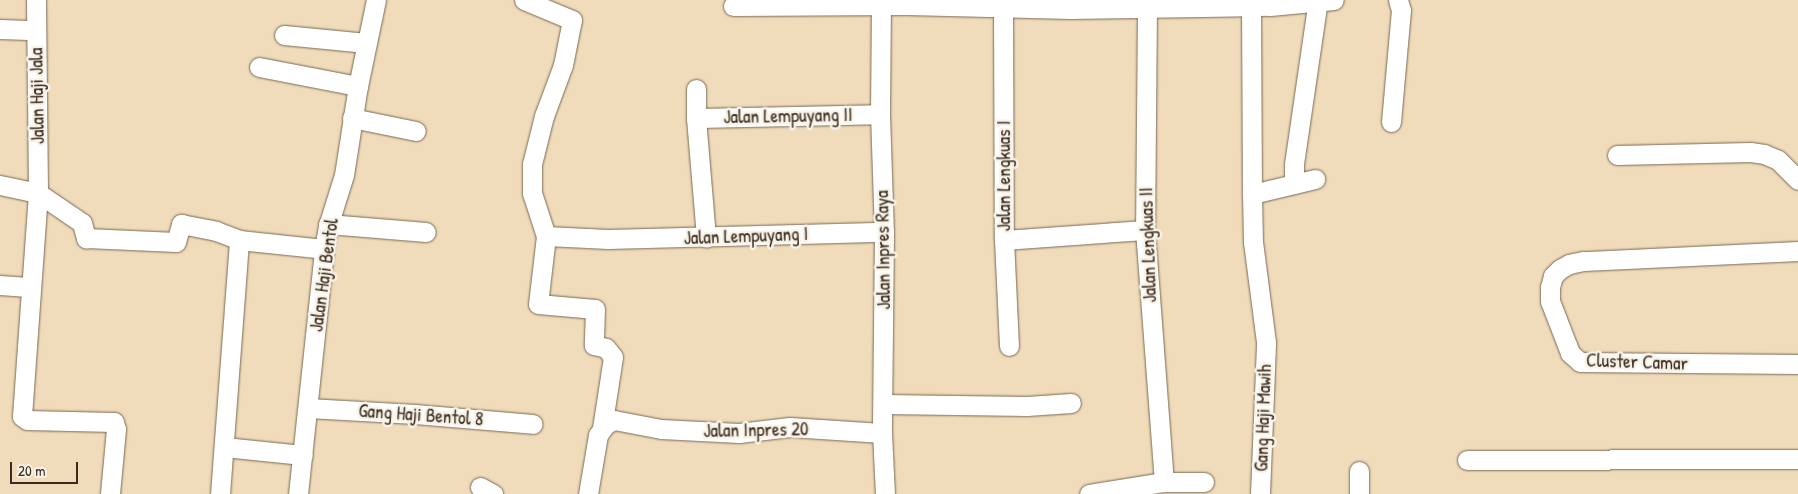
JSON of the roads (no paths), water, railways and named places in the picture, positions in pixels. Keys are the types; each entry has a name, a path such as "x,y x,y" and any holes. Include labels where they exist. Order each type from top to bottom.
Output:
{"street":[{"name":"Jalan Haji Jala","path":"36,0 38,193 22,417 27,420 114,422 116,429 110,494"},
{"name":"Jalan Haji Bentol","path":"298,494 324,249 328,224 344,175 352,118 376,0"},
{"path":"524,0 572,20 563,65 544,116 532,164 532,193 546,236 538,304 595,309 594,345 606,348 613,357 602,428 598,435 588,494"},
{"path":"1294,184 1294,164 1318,0"},
{"path":"733,6 881,3 1003,6 1071,4 1147,7 1251,6 1334,0"},
{"path":"1391,122 1401,10 1398,0"},
{"name":"Jalan Inpres Raya","path":"881,3 880,114 884,232 882,433 885,494"},
{"name":"Jalan Lengkuas I","path":"1003,6 1004,240 1009,346"},
{"name":"Gang Haji Mawih","path":"1251,6 1253,242 1266,342 1260,494"},
{"name":"Jalan Lengkuas II","path":"1147,7 1145,230 1164,482"},
{"path":"0,29 35,30"},
{"path":"284,35 367,43"},
{"path":"259,67 358,86"},
{"path":"696,89 696,118 706,238"},
{"name":"Jalan Lempuyang II","path":"696,118 880,114"},
{"path":"352,118 416,131"},
{"path":"1616,155 1750,152 1764,154 1778,160 1798,180"},
{"path":"1252,194 1315,179"},
{"path":"0,185 38,193 82,223 86,238 176,242 181,224 216,231 239,240 324,249"},
{"path":"328,224 426,232"},
{"path":"1004,240 1145,230"},
{"name":"Jalan Lempuyang I","path":"546,236 608,240 884,232"},
{"path":"220,494 239,240"},
{"name":"Cluster Camar","path":"1798,251 1583,261 1569,264 1560,270 1554,276 1550,287 1550,301 1570,353 1580,362 1798,364"},
{"path":"0,284 30,287"},
{"path":"883,404 1027,406 1071,403"},
{"name":"Gang Haji Bentol 8","path":"308,408 424,414 533,424"},
{"name":"Jalan Inpres 20","path":"602,428 614,420 661,429 739,434 790,427 882,433"},
{"path":"224,447 303,455"},
{"path":"1467,460 1798,459"},
{"path":"1358,494 1359,471"},
{"path":"1089,494 1164,482 1204,482"}]}
